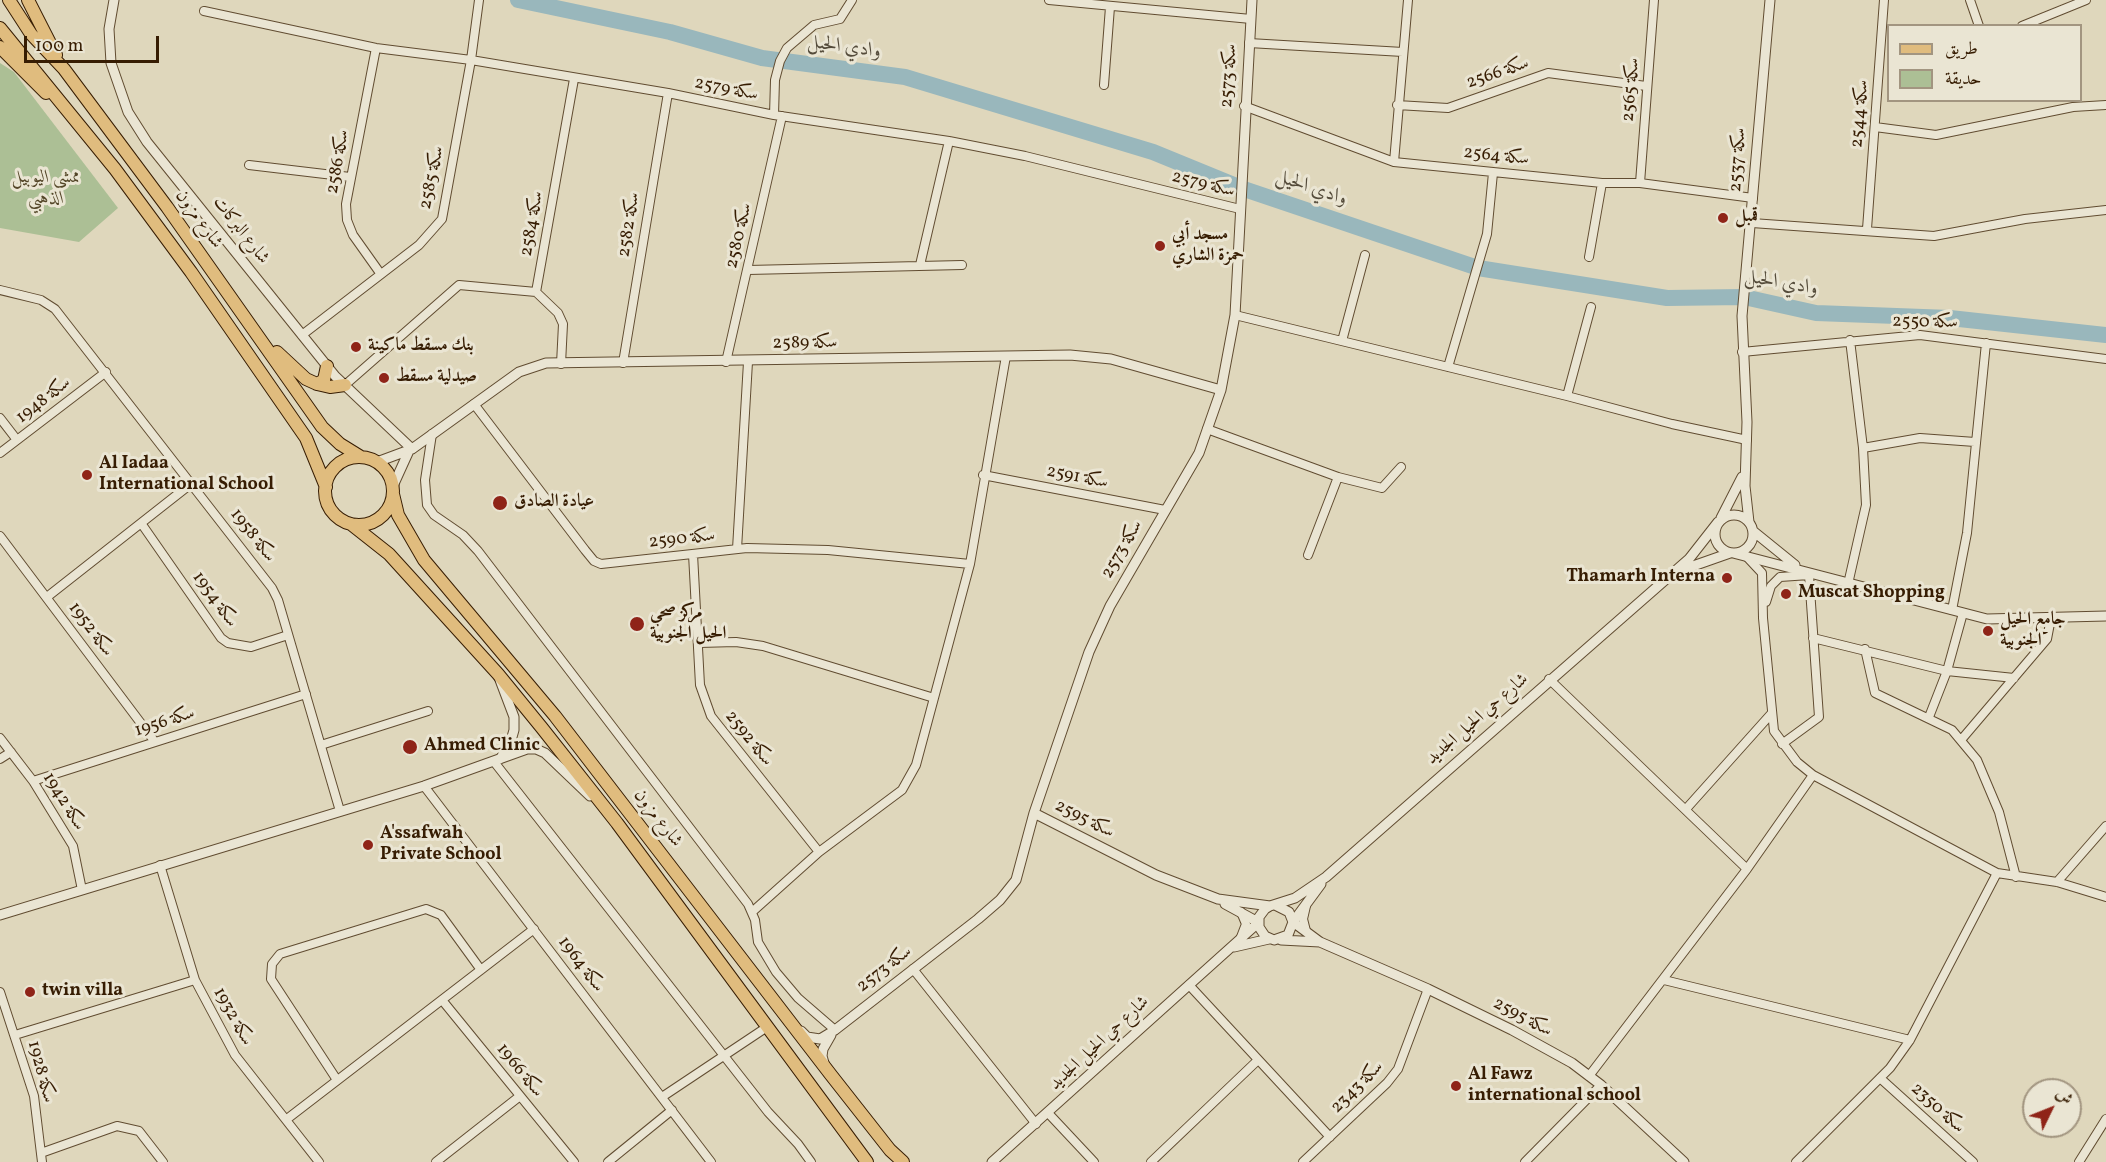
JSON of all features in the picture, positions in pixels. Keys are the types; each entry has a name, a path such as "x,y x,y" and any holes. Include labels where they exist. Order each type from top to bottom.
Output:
{"main road":[{"name":"شارع مزون","path":"9,0 31,34 64,69 168,207 322,427 340,444 361,457"},
{"path":"28,0 64,69"},
{"name":"شارع مزون","path":"0,28 74,118 191,272 306,438 326,487"},
{"path":"0,48 74,118"},
{"path":"239,308 285,362 317,384 330,387 345,385"},
{"path":"317,384 324,380 327,366"},
{"path":"361,457 377,462 385,468 393,490 390,505 382,516 363,525 351,524 334,514 329,506 326,487 334,468 342,462 361,457"},
{"name":"شارع مزون","path":"393,490 398,515 424,560 555,716 831,1075 890,1150 903,1162"},
{"name":"شارع مزون","path":"351,524 389,554 498,674 616,823 867,1162"}],"street":[{"name":"شارع البركات","path":"114,0 109,29 111,63 128,112 147,142 327,366 412,449"},
{"name":"سكة 2585","path":"302,335 419,245 442,219 471,60 479,0"},
{"name":"سكة 2580","path":"726,362 748,270 778,115 775,80 780,61 787,48 814,25 840,19 852,0"},
{"path":"1049,0 1251,19"},
{"name":"سكة 2573","path":"835,1030 978,919 1016,880 1034,813 1089,652 1110,606 1199,453 1221,390 1236,315 1239,209 1252,0"},
{"path":"1394,162 1396,105 1408,0"},
{"name":"سكة 2565","path":"1640,183 1654,0"},
{"name":"سكة 2537","path":"1745,466 1747,440 1742,316 1770,0"},
{"name":"سكة 2544","path":"1867,230 1875,127 1884,67 1884,0"},
{"path":"1970,0 1977,24"},
{"path":"2027,24 2086,0"},
{"path":"1104,85 1106,4"},
{"name":"سكة 2579","path":"204,11 376,48 471,60 574,80 668,93 778,115 949,141 1025,156 1239,209"},
{"path":"1249,43 1403,52"},
{"name":"سكة 2586","path":"376,48 350,177 347,220 353,235 380,273"},
{"name":"سكة 2566","path":"1396,105 1448,108 1548,73 1646,86"},
{"name":"سكة 2584","path":"536,292 574,80"},
{"name":"سكة 2582","path":"622,363 668,93"},
{"path":"1875,127 1936,135 2073,107 2106,105"},
{"name":"سكة 2564","path":"1245,106 1394,162 1602,183 1640,183 1753,198"},
{"path":"920,265 949,141"},
{"path":"249,165 350,177"},
{"path":"1448,367 1487,234 1493,173"},
{"path":"1589,257 1602,183"},
{"path":"1752,223 1934,236 2025,219 2106,210"},
{"path":"1342,341 1365,255"},
{"path":"748,270 962,265"},
{"path":"345,385 459,285 536,292 558,313 563,324 561,364"},
{"name":"سكة 1958","path":"0,290 49,304 106,372 272,588 340,811"},
{"path":"1567,396 1591,307"},
{"path":"1236,315 1672,424 1747,440"},
{"name":"سكة 2550","path":"1742,352 1920,334 2106,359"},
{"path":"1848,584 1866,505 1863,448 1851,340"},
{"path":"1952,610 1967,533 1986,343"},
{"name":"سكة 2589","path":"377,462 395,458 412,449 504,381 531,366 1070,355 1111,359 1221,390"},
{"path":"752,912 819,852 902,790 916,765 970,564 983,476 1006,356"},
{"path":"737,549 748,362"},
{"name":"سكة 1948","path":"0,453 106,372"},
{"name":"سكة 2590","path":"474,404 594,561 608,564 737,549 828,550 970,564"},
{"path":"0,418 18,440"},
{"path":"1208,429 1338,477 1382,488 1401,467"},
{"path":"432,434 424,480 427,505 434,515 463,535 478,551 752,912 758,942 771,965 798,998 835,1030"},
{"path":"1863,448 1920,438 1976,442"},
{"name":"سكة 2589","path":"393,490 402,462 412,449"},
{"path":"1654,590 1689,559 1719,522 1736,493 1745,466"},
{"path":"1654,590 1693,566 1748,547 1751,526 1745,466"},
{"name":"سكة 2591","path":"983,476 1165,510"},
{"path":"1308,555 1338,477"},
{"path":"46,597 192,483"},
{"path":"1719,522 1734,515 1751,526 1780,556 1809,575"},
{"path":"1719,522 1715,538 1720,548 1731,553 1809,575 1987,619 2106,616"},
{"name":"سكة 1954","path":"141,523 220,638 228,643 251,647 288,635"},
{"name":"سكة 1952","path":"0,536 155,742"},
{"name":"سكة 2592","path":"693,554 700,685 711,716 819,852"},
{"path":"1746,556 1762,573 1763,618 1774,731 1797,762 1813,775 1997,873 2057,882 2106,897"},
{"path":"1763,618 1766,595 1775,581 1785,575 1809,575"},
{"path":"1782,744 1819,717 1809,575"},
{"name":"شارع حي الحيل الجديد","path":"1272,905 1295,898 1326,877 1549,679 1654,590"},
{"path":"1929,717 1947,671 1964,613"},
{"path":"1961,740 2047,639 2051,618"},
{"path":"1813,638 1947,671 2014,678"},
{"path":"699,643 736,642 763,646 934,698"},
{"path":"1865,649 1875,693 1952,730 1977,760 2005,831 2016,877"},
{"path":"497,762 510,744 514,730 514,717 498,674"},
{"path":"1549,679 1747,869"},
{"name":"سكة 1956","path":"33,781 306,694"},
{"path":"321,745 428,711"},
{"path":"1686,809 1771,714"},
{"name":"سكة 1942","path":"0,738 33,781 72,846 82,890"},
{"path":"0,915 424,786 497,762 527,749 537,749 545,753 616,823"},
{"path":"0,759 11,752"},
{"path":"497,762 724,1055 811,1162"},
{"path":"1589,1076 1747,869 1813,775"},
{"name":"سكة 1964","path":"424,786 711,1162"},
{"name":"سكة 2595","path":"1034,813 1156,875 1218,899 1258,922"},
{"path":"2057,882 2106,826"},
{"name":"سكة 1932","path":"160,865 195,980 236,1055 319,1162"},
{"path":"1796,1162 1880,1078 1910,1040 1997,873"},
{"name":"شارع حي الحيل الجديد","path":"1293,922 1326,877"},
{"name":"سكة 2595","path":"1218,899 1272,905"},
{"path":"1272,905 1286,908 1293,922 1291,932 1279,940 1269,939 1260,930 1258,922 1262,912 1272,905"},
{"path":"1306,906 1303,919 1306,931"},
{"path":"337,1080 271,979 272,964 280,954 426,909 441,915 481,970"},
{"path":"1241,912 1246,924 1241,937"},
{"name":"شارع حي الحيل الجديد","path":"992,1162 1048,1114 1258,922"},
{"name":"سكة 2595","path":"1293,922 1320,942 1428,989 1521,1035 1589,1076 1684,1162"},
{"path":"286,1119 534,929"},
{"name":"شارع حي الحيل الجديد","path":"1229,949 1243,943 1269,939"},
{"name":"سكة 2595","path":"1279,940 1320,942"},
{"path":"913,969 1036,1124"},
{"path":"15,1035 195,980"},
{"path":"1664,980 1910,1040"},
{"path":"1189,985 1330,1137"},
{"name":"سكة 2343","path":"1303,1162 1387,1083 1398,1069 1428,989"},
{"name":"سكة 1928","path":"0,992 34,1096 41,1158"},
{"name":"سكة 1966","path":"442,1000 574,1162"},
{"path":"785,1015 807,1037 820,1039 835,1030"},
{"path":"662,1097 767,1026"},
{"path":"831,1075 822,1056 827,1040 835,1030"},
{"path":"1151,1162 1258,1060"},
{"name":"سكة 2350","path":"1880,1078 1973,1162"},
{"path":"1525,1162 1601,1086"},
{"path":"436,1162 520,1096"},
{"path":"608,1162 672,1110"},
{"path":"1048,1114 1094,1162"},
{"path":"2079,1162 2106,1119"},
{"path":"41,1158 117,1126 140,1131 163,1162"}],"green space":[{"name":"ممشى اليوبيل الذهبي","path":"0,63 14,72 118,208 79,242 0,228"}],"waterway":[{"name":"وادي الحيل","path":"518,0 670,32 762,58 905,77 1153,152 1241,188 1478,268 1667,298 1744,297 1816,313 1950,318 2106,335"}],"place":[{"name":"قمبل","path":"1723,218"},
{"name":"مسجد أبي حمزة الشاري","path":"1160,246"},
{"name":"بنك مسقط ماكينة","path":"356,347"},
{"name":"صيدلية مسقط","path":"384,378"},
{"name":"Al Iadaa International School","path":"87,475"},
{"name":"عيادة الصادق","path":"500,503"},
{"name":"Thamarh Interna","path":"1727,578"},
{"name":"Muscat Shopping","path":"1786,594"},
{"name":"مركز صحي الحيل الجنوبية","path":"637,624"},
{"name":"جامع الحيل الجنوبية","path":"1988,631"},
{"name":"Ahmed Clinic","path":"410,747"},
{"name":"A'ssafwah Private School","path":"368,845"},
{"name":"twin villa","path":"30,992"},
{"name":"Al Fawz international school","path":"1456,1086"}]}
